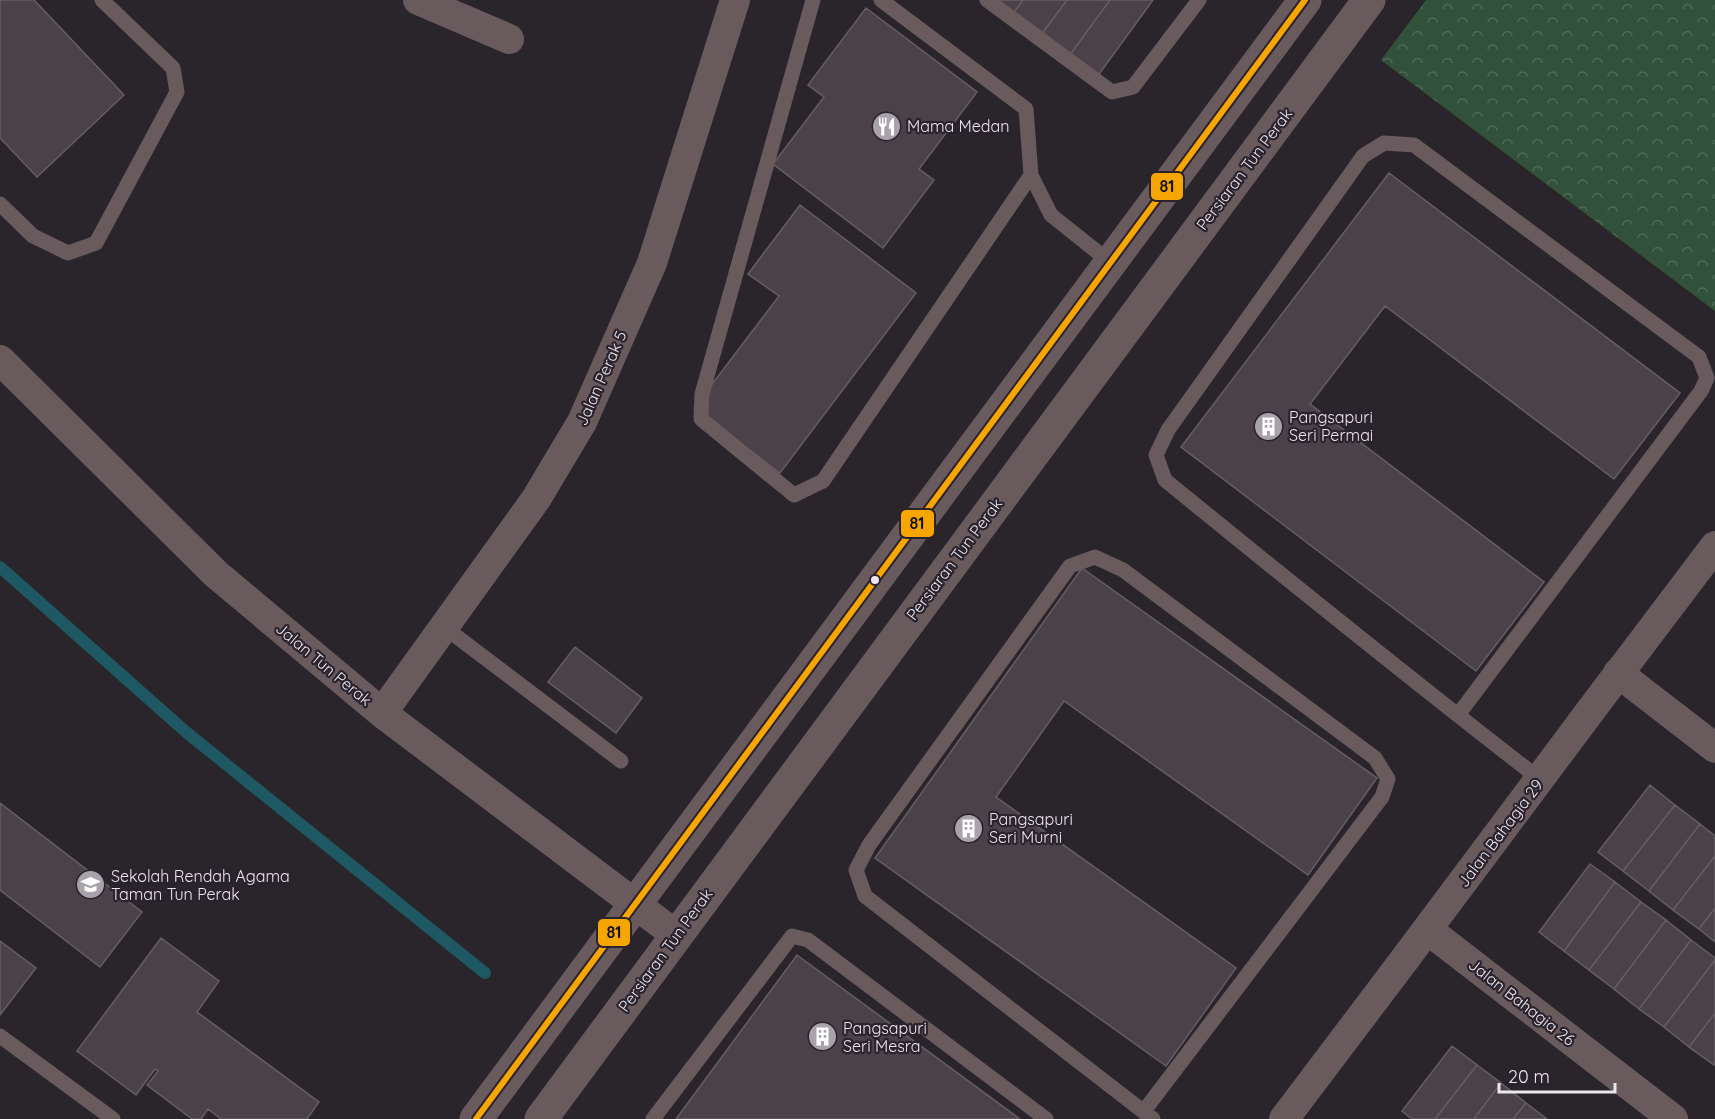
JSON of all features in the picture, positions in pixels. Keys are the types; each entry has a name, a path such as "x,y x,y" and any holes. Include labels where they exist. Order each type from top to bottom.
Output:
{"street":[{"path":"418,0 509,39"},
{"name":"Jalan Perak 5","path":"382,713 536,499 582,422 652,263 735,0"},
{"name":"Persiaran Tun Perak","path":"541,1119 1369,0"},
{"path":"476,1119 1300,2"},
{"name":"Jalan Tun Perak","path":"0,360 216,574 382,713 676,935"},
{"name":"Jalan Bahagia 29","path":"1284,1119 1715,546"},
{"path":"1618,673 1715,748"},
{"name":"Jalan Bahagia 26","path":"1428,930 1673,1119"}],"lane":[{"path":"0,204 33,236 68,253 96,243 177,92 173,68 102,0"},
{"path":"813,0 702,394 701,419 794,495 823,481 1031,175"},
{"path":"881,0 1026,109 1031,175 1050,215 1110,262"},
{"path":"987,0 1112,92 1133,87 1199,0"},
{"path":"1458,715 1701,392 1707,378 1699,357 1414,145 1384,144 1363,156 1168,430 1156,455 1165,480 1306,595 1458,715 1541,780"},
{"path":"1095,557 1123,570 1375,758 1388,779 1382,797 1148,1115 865,896 856,870 869,845 1070,566 1095,557"},
{"path":"444,627 621,761"},
{"path":"653,1119 792,936 808,940 1046,1119"},
{"path":"0,1036 113,1119"}],"green space":[{"path":"1426,0 1715,0 1715,311 1381,60"}],"building":[{"path":"0,0 34,0 124,95 37,177 0,138"},
{"path":"993,0 1023,0 1013,14"},
{"path":"1023,0 1067,0 1041,35 1013,14"},
{"path":"1067,0 1110,0 1069,56 1041,35"},
{"path":"1110,0 1153,0 1097,77 1069,56"},
{"path":"866,8 977,92 919,169 934,180 883,248 773,164 824,97 808,85"},
{"name":"Pangsapuri Seri Permai","path":"1389,173 1680,393 1614,479 1385,306 1310,404 1544,582 1476,671 1181,447"},
{"path":"800,205 916,293 780,473 694,408 779,296 748,274"},
{"name":"Pangsapuri Seri Murni","path":"1082,568 1377,778 1308,875 1064,701 996,797 1236,968 1166,1066 875,858"},
{"path":"575,647 642,698 616,733 548,682"},
{"path":"1650,785 1675,805 1623,871 1598,852"},
{"path":"0,803 142,912 100,967 0,890"},
{"path":"1675,805 1700,824 1649,891 1623,871"},
{"path":"1700,824 1715,836 1715,856 1673,910 1649,891"},
{"path":"1715,856 1715,908 1699,929 1673,910"},
{"path":"1590,864 1615,882 1564,951 1539,932"},
{"path":"1615,882 1641,902 1589,970 1564,951"},
{"path":"1641,902 1666,920 1614,989 1589,970"},
{"path":"1715,908 1715,942 1699,929"},
{"path":"1666,920 1691,940 1639,1009 1614,989"},
{"path":"161,938 219,981 197,1012 319,1102 307,1119 221,1119 208,1109 201,1119 192,1119 147,1085 158,1071 155,1069 136,1095 77,1051"},
{"path":"1691,940 1715,960 1664,1027 1639,1009"},
{"path":"0,941 36,968 0,1015"},
{"name":"Pangsapuri Seri Mesra","path":"797,955 1020,1119 676,1119"},
{"path":"1715,960 1715,1013 1689,1047 1664,1027"},
{"path":"1715,1013 1715,1065 1714,1065 1689,1047"},
{"path":"1452,1046 1477,1065 1435,1119 1412,1119 1402,1111"},
{"path":"1477,1065 1501,1083 1474,1119 1435,1119"},
{"path":"1501,1083 1526,1103 1513,1119 1474,1119"},
{"path":"1526,1103 1547,1119 1513,1119"}],"waterway":[{"path":"0,567 186,732 485,973"}],"transit line":[{"name":"81","path":"476,1119 1305,0"}],"place":[{"name":"Mama Medan","path":"886,126"},
{"name":"Pangsapuri Seri Permai","path":"1268,426"},
{"name":"Pangsapuri Seri Murni","path":"968,828"},
{"name":"Sekolah Rendah Agama Taman Tun Perak","path":"90,885"},
{"name":"Pangsapuri Seri Mesra","path":"822,1037"}]}
